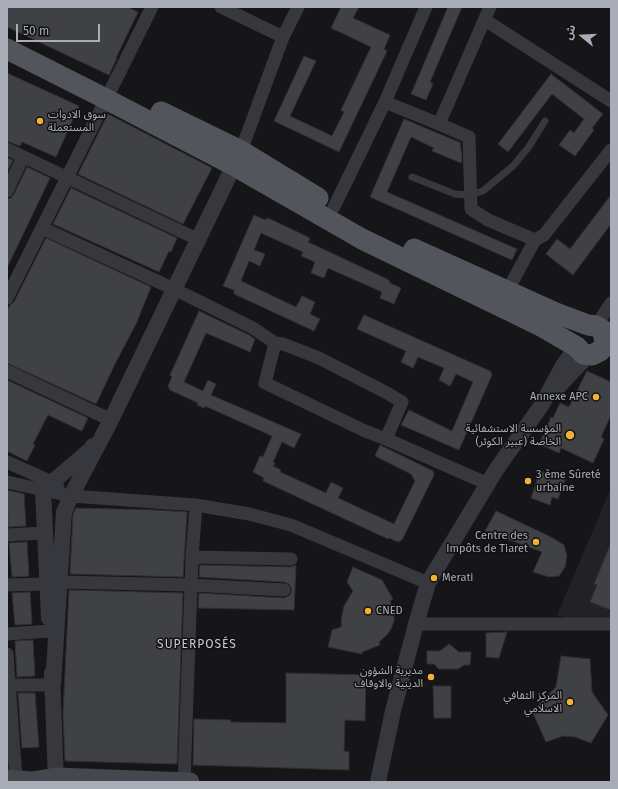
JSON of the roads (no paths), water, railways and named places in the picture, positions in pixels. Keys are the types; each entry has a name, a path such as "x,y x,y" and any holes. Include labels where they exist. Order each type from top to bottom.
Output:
{"main road":[{"path":"7,34 109,93 334,207 385,236 503,298 539,324 587,351"},
{"path":"7,49 109,93"},
{"path":"237,158 362,239 503,298 556,313 599,329"},
{"path":"587,351 575,342 576,333 583,326 599,329"},
{"path":"22,780 190,782"}],"street":[{"path":"7,298 152,7"},
{"path":"56,780 50,631 54,583 64,512 237,158 284,36 298,7"},
{"path":"334,207 385,102 426,7"},
{"path":"439,124 490,7"},
{"path":"225,8 284,36"},
{"path":"485,20 611,101"},
{"path":"385,102 469,137 471,209 488,220 535,240"},
{"path":"7,149 197,239"},
{"path":"503,298 535,240 544,235 611,150"},
{"path":"7,191 23,156"},
{"path":"42,228 174,288 253,328 275,343 283,344 319,358 402,402 386,438"},
{"path":"599,329 611,303"},
{"path":"275,343 265,383 365,431 386,438 488,484"},
{"path":"541,406 564,364 567,352 587,351"},
{"path":"378,782 393,711 428,583 496,470 541,406 587,351"},
{"path":"7,372 110,420"},
{"path":"7,482 47,486 90,450 110,420"},
{"path":"7,462 47,486 71,496 196,505 249,514 291,525 428,583"},
{"path":"47,486 44,533 54,583 52,684"},
{"path":"184,782 192,557 196,505"},
{"path":"7,535 44,533"},
{"path":"192,557 291,559"},
{"path":"7,585 54,583 191,585 284,590"},
{"path":"416,624 611,624"},
{"path":"7,634 50,631"},
{"path":"7,654 8,684 22,780"},
{"path":"8,684 52,684"}],"lane":[{"path":"412,177 455,194 470,195 483,191 513,166 528,148 545,121"}],"place":[{"name":"سوق الادوات المستعملة","path":"40,121"},
{"name":"Annexe APC","path":"596,397"},
{"name":"المؤسسة الاستشفائية الخاصة (عبير الكوثر)","path":"570,435"},
{"name":"3 ème Sûreté urbaine","path":"528,481"},
{"name":"Centre des Impôts de Tiaret","path":"536,542"},
{"name":"Merati","path":"434,578"},
{"name":"CNED","path":"368,611"},
{"name":"مديرية الشؤون الدينية والاوقاف","path":"431,677"},
{"name":"المركز الثقافي الاسلامي","path":"570,702"}],"district":[{"name":"SUPERPOSÉS","path":"197,645"}]}
